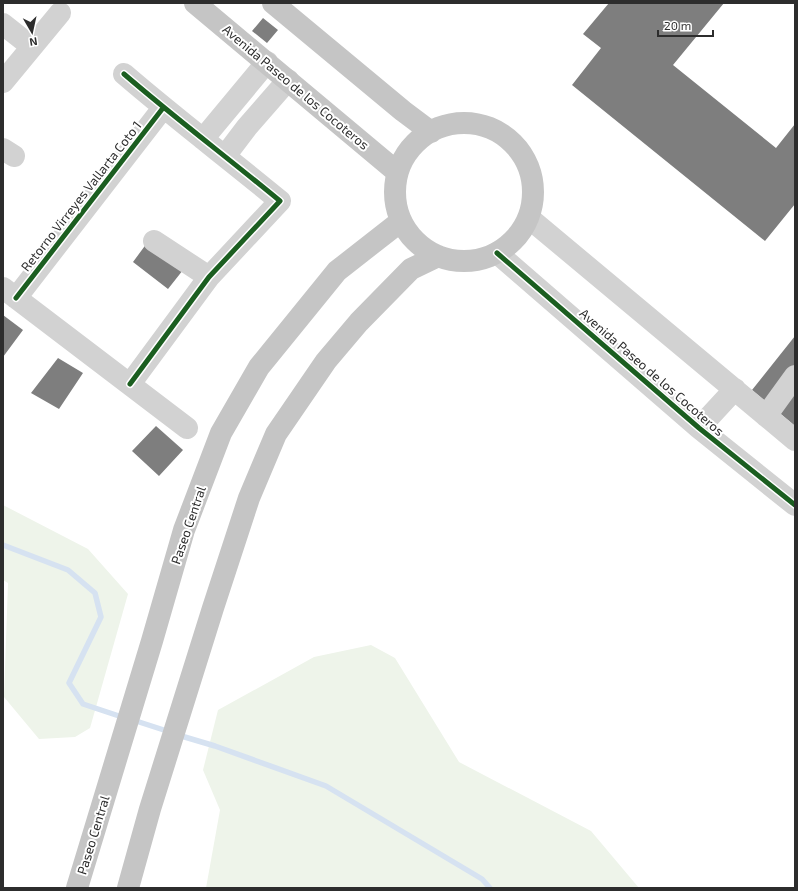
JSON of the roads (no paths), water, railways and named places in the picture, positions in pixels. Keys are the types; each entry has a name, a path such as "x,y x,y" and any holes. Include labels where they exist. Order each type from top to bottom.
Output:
{"main road":[{"name":"Avenida Paseo de los Cocoteros","path":"195,3 398,172"},
{"path":"273,3 403,111 432,132"},
{"path":"470,123 489,127 506,137 520,150 529,167 534,193 529,218 516,238 497,253 478,260 458,261 438,256 423,248 410,236 401,221 396,205 395,188 398,172 411,148 432,132 451,124 470,123"},
{"name":"Paseo Central","path":"77,888 184,530 220,433 259,367 337,271 401,221"},
{"path":"128,888 150,809 249,498 276,434 326,361 359,322 411,269 438,256"}],"street":[{"path":"3,82 61,14"},
{"path":"3,24 32,47"},
{"path":"203,139 267,62"},
{"path":"124,74 163,108 280,200 209,277 130,384"},
{"path":"225,156 247,127 288,80"},
{"name":"Retorno Virreyes Vallarta Coto 1","path":"163,108 9,293 187,428"},
{"path":"529,218 795,440"},
{"path":"154,241 209,277"},
{"name":"Avenida Paseo de los Cocoteros","path":"497,253 699,428 795,505"},
{"path":"766,416 795,376"},
{"path":"699,428 735,389"}],"waterway":[{"path":"3,545 68,570 95,593 101,617 69,683 83,704 125,718"},
{"path":"133,720 170,732"},
{"path":"178,735 215,746 326,786 482,879 490,888"}]}
